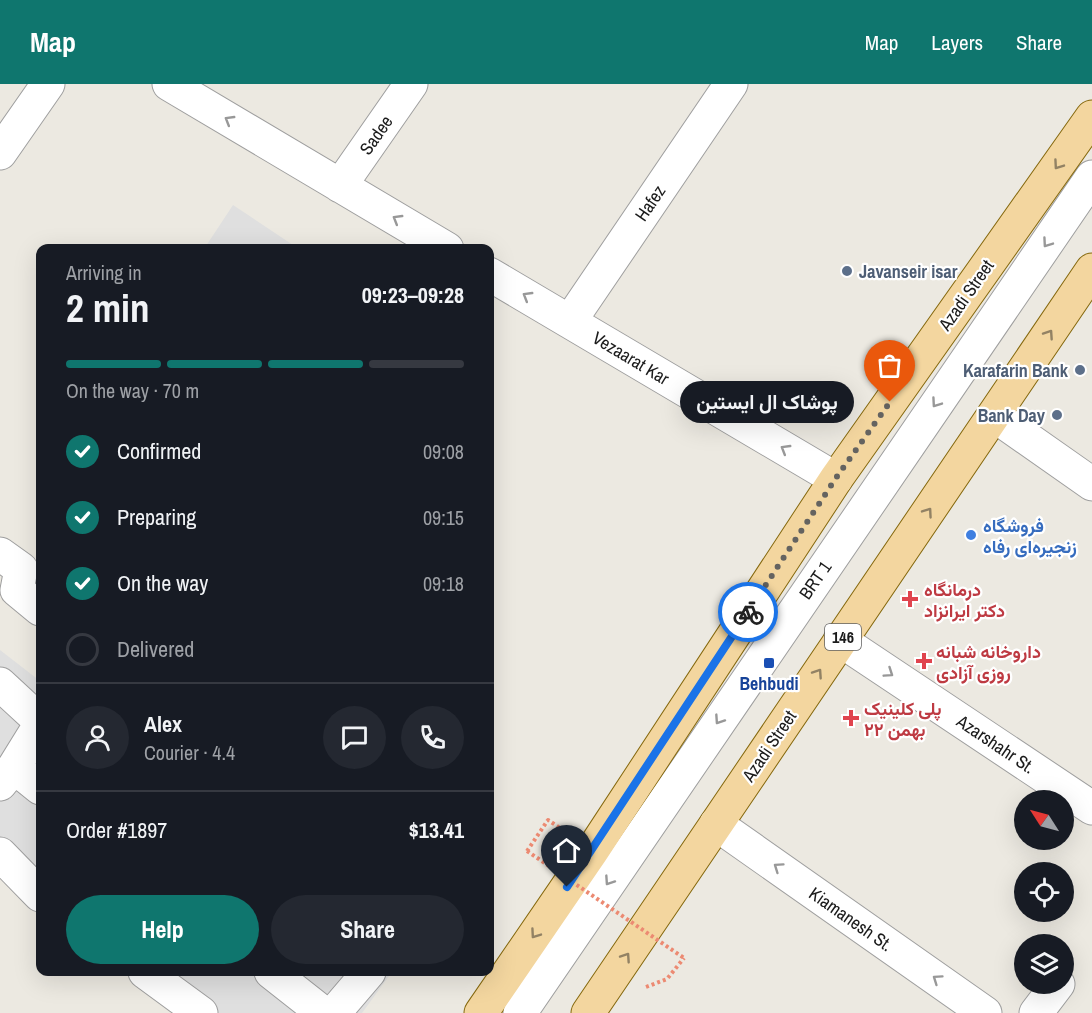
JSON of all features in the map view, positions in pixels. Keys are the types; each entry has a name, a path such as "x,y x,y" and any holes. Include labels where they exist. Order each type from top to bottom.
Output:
{"main road":[{"name":"Azadi Street","path":"481,1013 592,850 836,478 1092,117"},
{"name":"Azadi Street","path":"596,1010 716,824 1092,270"}],"street":[{"path":"0,153 48,84"},
{"path":"169,84 439,244"},
{"name":"Sadee","path":"340,186 411,84"},
{"name":"Hafez","path":"570,321 731,84"},
{"name":"BRT 1","path":"520,1013 1092,177"},
{"name":"BRT 1","path":"547,1013 1092,215"},
{"name":"Vezaarat Kar","path":"494,277 836,478"},
{"path":"995,416 1092,484"},
{"path":"0,554 21,570 17,590 36,606"},
{"name":"Azarshahr St.","path":"840,640 1092,808"},
{"path":"0,684 36,719"},
{"path":"36,729 7,776 36,787"},
{"name":"Kiamanesh St.","path":"716,824 985,1013"},
{"path":"0,854 36,891"},
{"path":"150,976 201,1013"},
{"path":"276,976 323,1013"},
{"path":"334,1013 366,976"},
{"path":"1036,1013 1050,994"}],"path":[{"path":"548,820 527,851 684,958 668,979"}],"shaded area":[{"path":"233,205 292,244 207,244"},
{"path":"0,650 36,678 36,890 0,861"},
{"path":"145,976 389,976 362,1013 191,1013"}],"way so far":[{"path":"748,612 836,478 890,402"}],"place":[{"name":"Javanseir isar","path":"847,271"},
{"name":"Karafarin Bank","path":"1080,370"},
{"name":"پوشاک ال ایستین","path":"890,402"},
{"name":"Bank Day","path":"1057,415"},
{"name":"فروشگاه زنجیره‌ای رفاه","path":"971,535"},
{"name":"درمانگاه دکتر ایرانزاد","path":"910,599"},
{"name":"داروخانه شبانه روزی آزادی","path":"924,661"},
{"name":"Behbudi","path":"769,663"},
{"name":"پلی کلینیک ۲۲ بهمن","path":"851,718"}],"route":[{"path":"567,887 748,612"}]}
